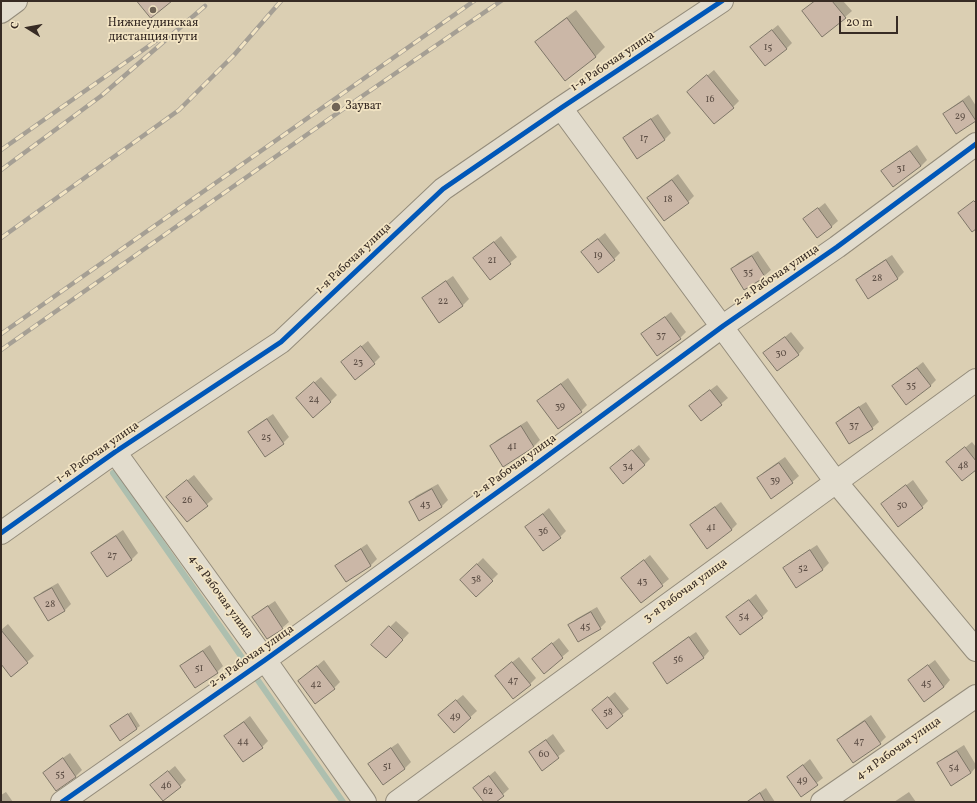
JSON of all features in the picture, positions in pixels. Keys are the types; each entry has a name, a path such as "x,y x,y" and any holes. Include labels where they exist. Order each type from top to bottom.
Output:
{"street":[{"path":"1,12 16,1"},
{"name":"1-я Рабочая улица","path":"1,532 115,452 281,342 443,189 561,108 722,1"},
{"path":"561,108 723,326 836,482 976,650"},
{"name":"2-я Рабочая улица","path":"62,802 265,660 531,468 723,326 837,247 976,144"},
{"name":"3-я Рабочая улица","path":"397,802 976,380"},
{"name":"4-я Рабочая улица","path":"115,452 365,802"},
{"name":"4-я Рабочая улица","path":"822,802 976,696"}],"building":[{"name":"Нижнеудинская дистанция пути","path":"137,1 172,1 151,18"},
{"path":"815,1 832,1 846,18 822,37 802,11"},
{"path":"567,18 596,57 565,81 535,42"},
{"path":"772,30 787,49 765,66 750,47"},
{"path":"707,75 734,108 714,124 687,92"},
{"path":"963,101 976,121 956,134 943,114"},
{"path":"651,119 665,140 637,159 623,138"},
{"path":"910,151 921,166 893,187 881,171"},
{"path":"672,180 689,203 664,221 647,198"},
{"path":"974,201 976,203 976,229 972,232 958,213"},
{"path":"818,208 832,227 817,238 803,219"},
{"path":"598,239 615,260 598,273 581,252"},
{"path":"494,242 511,264 490,280 473,258"},
{"path":"752,256 765,277 744,290 731,269"},
{"path":"886,260 898,279 868,299 856,280"},
{"path":"446,281 463,306 439,323 422,298"},
{"path":"665,317 681,339 657,356 641,334"},
{"path":"785,337 799,355 777,371 763,353"},
{"path":"361,346 375,364 355,380 341,362"},
{"path":"917,368 931,386 906,405 892,386"},
{"path":"314,382 331,402 313,418 296,398"},
{"path":"561,384 582,412 558,429 537,401"},
{"path":"710,390 722,405 701,421 689,406"},
{"path":"859,407 873,429 849,444 836,423"},
{"path":"267,419 284,444 265,457 248,432"},
{"path":"521,426 534,447 503,467 490,446"},
{"path":"965,447 976,461 976,470 962,481 946,462"},
{"path":"632,450 645,465 623,484 610,468"},
{"path":"779,463 793,483 771,499 757,478"},
{"path":"187,480 208,506 187,522 166,497"},
{"path":"906,485 923,508 898,527 881,504"},
{"path":"432,489 442,507 419,521 409,502"},
{"path":"715,507 732,530 707,549 690,525"},
{"path":"543,514 561,538 543,551 525,527"},
{"path":"116,536 132,560 107,577 91,553"},
{"path":"361,549 371,566 346,582 335,566"},
{"path":"810,550 823,570 796,588 783,568"},
{"path":"644,560 663,586 641,603 621,578"},
{"path":"477,564 493,581 476,597 460,580"},
{"path":"52,588 65,611 48,621 34,598"},
{"path":"749,600 763,618 740,635 726,617"},
{"path":"268,606 283,629 267,639 252,617"},
{"path":"591,612 601,629 578,642 568,625"},
{"path":"389,626 403,640 386,658 371,645"},
{"path":"1,630 28,663 11,677 1,664"},
{"path":"689,637 704,658 667,684 653,663"},
{"path":"552,643 563,658 544,674 532,659"},
{"path":"203,651 218,673 195,688 180,666"},
{"path":"512,662 531,685 513,699 495,676"},
{"path":"928,665 944,687 924,702 908,680"},
{"path":"317,666 335,689 315,704 298,681"},
{"path":"608,697 623,716 607,729 592,710"},
{"path":"456,700 471,718 454,733 438,715"},
{"path":"128,714 137,729 120,741 110,726"},
{"path":"865,721 881,744 853,763 837,740"},
{"path":"244,722 263,748 243,762 224,736"},
{"path":"546,740 559,758 542,771 529,752"},
{"path":"391,748 405,769 383,785 368,764"},
{"path":"957,751 971,773 951,786 937,763"},
{"path":"63,758 76,777 56,791 43,773"},
{"path":"803,765 818,785 801,797 787,777"},
{"path":"168,771 181,787 163,801 150,785"},
{"path":"489,776 504,796 496,802 484,802 473,788"},
{"path":"760,793 765,802 747,802"}],"waterway":[{"path":"113,473 343,802"}],"railway":[{"path":"1,238 179,110 234,55 281,1"},
{"path":"1,334 474,1"},
{"path":"1,350 339,112 501,1"},
{"path":"1,170 101,96 205,6"},
{"path":"1,150 163,36"}],"cycle path":[{"path":"1,533 115,452 281,342 443,189 561,108 722,1"},
{"path":"62,802 265,660 531,468 723,326 837,247 976,144"}],"place":[{"name":"Нижнеудинская дистанция пути","path":"153,10"},
{"name":"Зауват","path":"336,107"}]}
